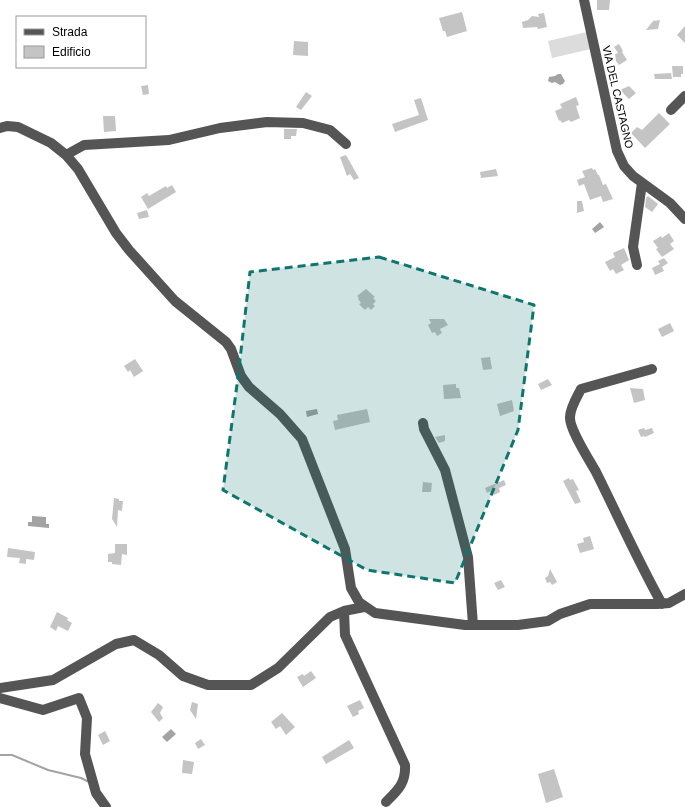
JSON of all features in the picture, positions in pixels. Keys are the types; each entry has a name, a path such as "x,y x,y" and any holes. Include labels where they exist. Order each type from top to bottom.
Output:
{"street":[{"name":"VIA DEL CASTAGNO","path":"584,0 617,151 624,166 642,183 670,203 685,219"},
{"path":"671,110 685,96"},
{"path":"66,155 84,145 169,140 220,128 267,122 303,123 330,130 346,144"},
{"path":"0,128 7,126 18,127 51,143 66,155 78,169 116,233 129,250 175,301 226,342 231,349 241,376 249,387 280,414 302,439 345,549 351,588 359,602 364,607 375,613 418,619 472,625 518,625 548,621 560,614 590,604 662,604 670,603 685,594"},
{"path":"636,265 633,247 642,183"},
{"path":"652,369 581,389 574,402 570,418 576,436 662,604"},
{"path":"423,423 424,429 446,470 468,557 472,625"},
{"path":"0,688 53,680 116,644 134,640 159,655 183,676 208,685 251,685 278,668 330,617 344,611 364,607"},
{"path":"344,611 345,635 405,765 404,781 386,802"},
{"path":"0,698 43,710 79,698 87,718 85,754 96,793 106,807"}],"highlighted area":[{"path":"379,257 534,305 518,430 455,583 367,570 223,490 250,272"}],"shaded area":[{"path":"587,32 591,49 552,58 548,41"},
{"path":"561,74 565,81 563,84 560,85 555,82 552,83 548,81 549,77"},
{"path":"600,222 604,227 595,233 592,229"},
{"path":"317,409 318,414 307,417 306,411"},
{"path":"32,516 46,517 46,524 49,524 49,528 28,526 28,522 32,522"},
{"path":"171,729 176,734 167,742 162,737"}],"building":[{"path":"597,0 610,0 609,10 597,10"},
{"path":"462,12 467,31 447,37 445,31 443,31 439,18"},
{"path":"544,13 547,27 538,29 537,27 523,28 522,22 528,20 532,16 539,17 538,14"},
{"path":"660,20 658,29 646,30 653,21"},
{"path":"685,26 685,43 677,35"},
{"path":"294,41 308,42 308,56 293,55"},
{"path":"619,44 627,60 619,65 616,61 615,54 618,53 614,47"},
{"path":"672,66 683,66 683,74 681,74 681,77 673,77"},
{"path":"671,73 672,79 655,79 654,74"},
{"path":"148,85 149,94 143,95 141,86"},
{"path":"629,86 636,93 629,99 620,90"},
{"path":"306,92 312,96 301,110 296,107"},
{"path":"576,97 579,105 576,106 580,118 571,122 569,120 562,123 560,120 559,121 555,111 562,108 560,104"},
{"path":"421,98 428,120 395,132 392,124 419,115 414,100"},
{"path":"659,113 670,124 645,148 631,133 637,127 642,130"},
{"path":"103,116 115,116 116,131 104,132"},
{"path":"284,129 297,129 296,136 291,136 291,139 284,139"},
{"path":"346,155 359,178 354,180 350,174 347,176 340,157"},
{"path":"592,168 593,170 595,169 599,175 603,185 606,184 613,199 603,202 601,196 590,200 584,184 579,186 577,180 585,177 582,171"},
{"path":"496,169 498,176 481,178 480,172"},
{"path":"172,185 176,192 148,209 141,197 147,193 149,196 166,186 167,188"},
{"path":"648,196 658,204 652,212 645,207 646,198"},
{"path":"577,201 582,201 584,211 577,213"},
{"path":"147,210 149,217 139,219 137,213"},
{"path":"669,233 674,241 670,244 674,249 662,257 656,249 658,248 653,241 661,236 662,238"},
{"path":"624,248 629,260 621,265 624,270 616,274 613,269 610,271 605,262 615,257 613,253"},
{"path":"664,258 668,263 662,267 664,271 655,275 652,268 660,264 658,261"},
{"path":"366,289 375,297 373,298 376,301 373,304 375,306 371,310 368,307 365,310 359,304 361,303 357,296"},
{"path":"429,319 444,319 448,325 440,329 442,333 437,336 435,332 432,333 428,325 431,323"},
{"path":"670,323 674,331 662,337 658,329"},
{"path":"490,357 492,369 483,370 481,358"},
{"path":"135,359 143,371 134,377 130,370 128,372 124,366"},
{"path":"548,379 552,385 541,390 538,384"},
{"path":"456,384 456,388 459,388 461,398 444,399 443,385"},
{"path":"630,388 643,389 645,400 634,403"},
{"path":"512,400 514,411 500,416 497,404"},
{"path":"367,409 370,422 335,430 333,421 338,420 337,415"},
{"path":"644,428 645,430 652,428 654,433 641,437 638,430"},
{"path":"445,435 445,441 439,443 435,437"},
{"path":"569,478 570,480 573,479 579,490 576,491 581,502 575,504 563,481"},
{"path":"504,480 506,485 499,488 500,492 494,495 492,491 487,493 485,488"},
{"path":"423,482 432,483 431,492 422,492"},
{"path":"114,498 119,499 119,501 123,501 122,511 118,510 117,527 112,519"},
{"path":"590,536 594,549 580,553 577,544 584,542 583,538"},
{"path":"115,544 127,544 127,555 122,554 121,565 108,562 108,554 115,553"},
{"path":"8,548 35,552 34,560 26,559 26,564 19,563 20,558 7,557"},
{"path":"550,569 557,582 552,585 550,582 547,583 545,578 548,576"},
{"path":"501,580 505,587 498,590 494,583"},
{"path":"57,612 68,618 67,620 72,623 68,631 58,626 56,631 50,627"},
{"path":"311,671 316,678 303,687 297,677 303,674 304,676"},
{"path":"360,700 364,708 358,711 359,714 353,717 347,706"},
{"path":"192,702 198,704 196,719 190,710"},
{"path":"158,703 163,707 160,713 163,718 159,722 151,712"},
{"path":"282,713 295,727 286,735 280,726 276,729 271,722"},
{"path":"105,731 110,741 103,745 98,735"},
{"path":"201,739 205,745 198,749 195,743"},
{"path":"349,740 354,748 326,764 322,757"},
{"path":"183,760 194,762 192,774 182,773"},
{"path":"554,769 563,797 546,803 538,774"}],"waterway":[{"path":"0,755 12,755 48,770 81,778 89,782"}]}
